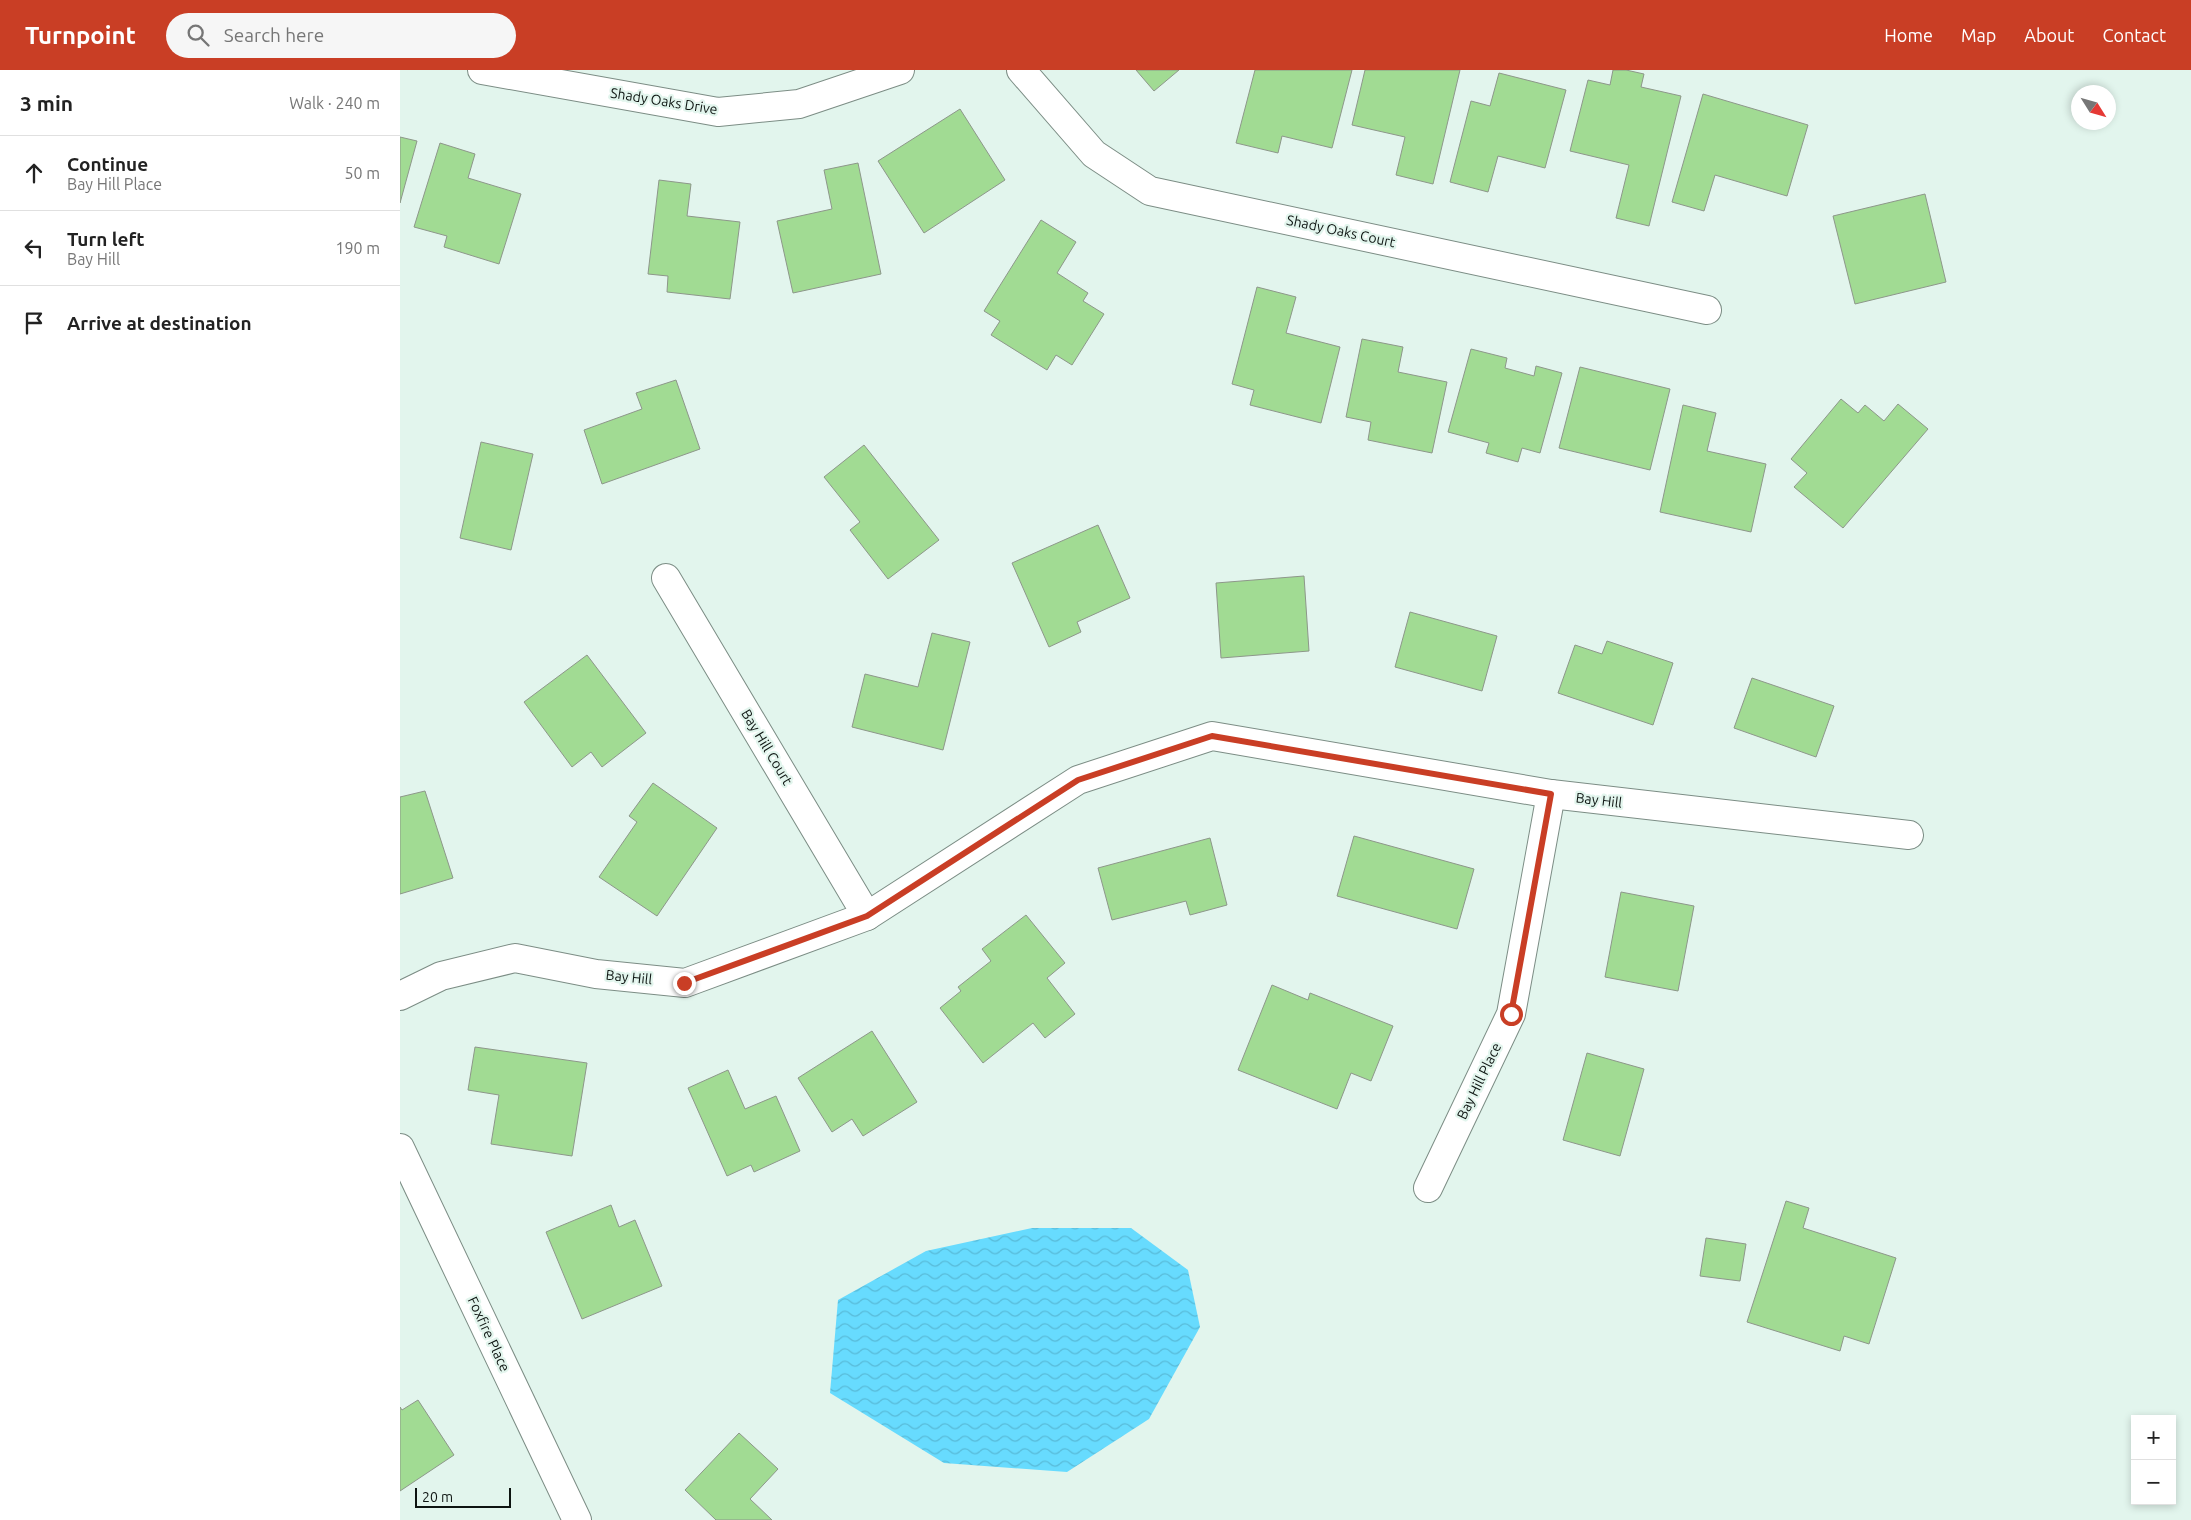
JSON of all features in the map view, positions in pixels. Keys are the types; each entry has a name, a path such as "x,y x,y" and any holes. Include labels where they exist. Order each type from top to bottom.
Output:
{"street":[{"name":"Shady Oaks Drive","path":"482,70 718,112 799,104 900,70"},
{"name":"Shady Oaks Court","path":"1021,70 1094,154 1150,190 1707,310"},
{"name":"Bay Hill Court","path":"666,578 867,916"},
{"name":"Bay Hill","path":"400,996 441,976 515,958 596,974 684,983 867,916 1078,780 1212,736 1551,794 1909,835"},
{"name":"Bay Hill Place","path":"1428,1188 1511,1014 1551,794"},
{"name":"Foxfire Place","path":"400,1148 577,1520"}],"water":[{"path":"1032,1228 1131,1228 1188,1270 1200,1327 1149,1419 1067,1472 944,1463 830,1393 838,1300 926,1251"}],"building":[{"path":"1136,70 1179,70 1154,91"},
{"path":"1255,70 1352,70 1332,148 1282,136 1278,153 1236,143"},
{"path":"1365,70 1460,70 1433,184 1396,175 1405,137 1352,125"},
{"path":"1613,70 1626,70 1644,74 1641,87 1681,96 1649,226 1616,218 1629,165 1570,151 1588,80 1610,85"},
{"path":"1499,73 1566,90 1545,168 1498,156 1488,192 1450,182 1471,101 1490,106"},
{"path":"1703,94 1808,125 1787,196 1715,175 1704,211 1672,202"},
{"path":"960,109 1005,180 924,233 878,161"},
{"path":"400,137 417,141 400,203"},
{"path":"440,143 475,154 468,178 521,194 499,264 444,247 447,236 414,227"},
{"path":"858,163 881,274 793,293 777,221 832,209 824,170"},
{"path":"659,180 691,184 687,216 740,222 730,299 667,292 668,276 648,274"},
{"path":"1925,194 1946,282 1855,304 1833,216"},
{"path":"1041,220 1076,242 1057,273 1088,293 1083,301 1104,314 1072,365 1056,355 1047,370 991,335 1000,321 984,311"},
{"path":"1257,287 1296,297 1286,333 1340,347 1321,423 1250,405 1254,390 1232,384"},
{"path":"1362,339 1403,347 1398,372 1447,382 1432,453 1368,440 1371,422 1346,417"},
{"path":"1471,349 1507,358 1505,368 1534,376 1536,366 1562,373 1540,453 1522,448 1518,462 1486,453 1489,443 1448,432"},
{"path":"1580,367 1670,389 1650,470 1559,448"},
{"path":"676,380 700,449 602,484 584,430 642,409 636,393"},
{"path":"1841,399 1858,413 1865,405 1884,421 1898,404 1928,429 1843,528 1794,487 1807,473 1791,459"},
{"path":"1683,405 1716,413 1707,451 1766,464 1751,532 1660,512"},
{"path":"481,442 533,454 511,550 460,538"},
{"path":"864,445 939,540 888,579 850,530 860,522 824,477"},
{"path":"1098,525 1130,598 1077,622 1081,632 1049,647 1012,563"},
{"path":"1304,576 1309,651 1221,658 1216,583"},
{"path":"1410,612 1497,636 1482,691 1395,667"},
{"path":"932,633 970,642 943,750 852,727 865,674 918,687"},
{"path":"1607,641 1673,663 1653,725 1558,693 1575,645 1602,654"},
{"path":"587,655 646,733 602,767 591,752 572,767 524,702"},
{"path":"1752,678 1834,706 1816,757 1734,728"},
{"path":"653,783 717,828 657,916 599,877 637,822 629,816"},
{"path":"425,791 453,878 400,894 400,797"},
{"path":"1354,836 1474,869 1457,929 1337,896"},
{"path":"1210,838 1227,905 1190,915 1186,901 1112,920 1098,868"},
{"path":"1621,892 1694,906 1678,991 1605,977"},
{"path":"1026,915 1065,963 1047,978 1075,1014 1045,1038 1033,1023 983,1063 940,1008 961,991 958,987 991,961 982,949"},
{"path":"1272,985 1308,1000 1310,993 1393,1026 1371,1081 1351,1073 1337,1109 1238,1070"},
{"path":"872,1031 917,1102 863,1136 852,1119 832,1132 798,1078"},
{"path":"475,1047 587,1063 572,1156 491,1144 499,1095 468,1090"},
{"path":"1587,1053 1644,1069 1620,1156 1563,1140"},
{"path":"728,1070 745,1109 776,1096 800,1151 754,1172 751,1165 727,1176 688,1088"},
{"path":"1786,1201 1809,1208 1803,1228 1896,1258 1869,1344 1844,1336 1840,1351 1747,1322"},
{"path":"611,1205 619,1227 635,1220 662,1286 582,1319 546,1232"},
{"path":"1706,1238 1746,1244 1740,1281 1700,1276"},
{"path":"418,1400 454,1455 400,1491 400,1407 402,1410"},
{"path":"739,1433 778,1469 750,1499 772,1520 716,1520 685,1490"}],"route":[{"path":"684,983 867,916 1078,780 1212,736 1551,794 1511,1014"}]}
